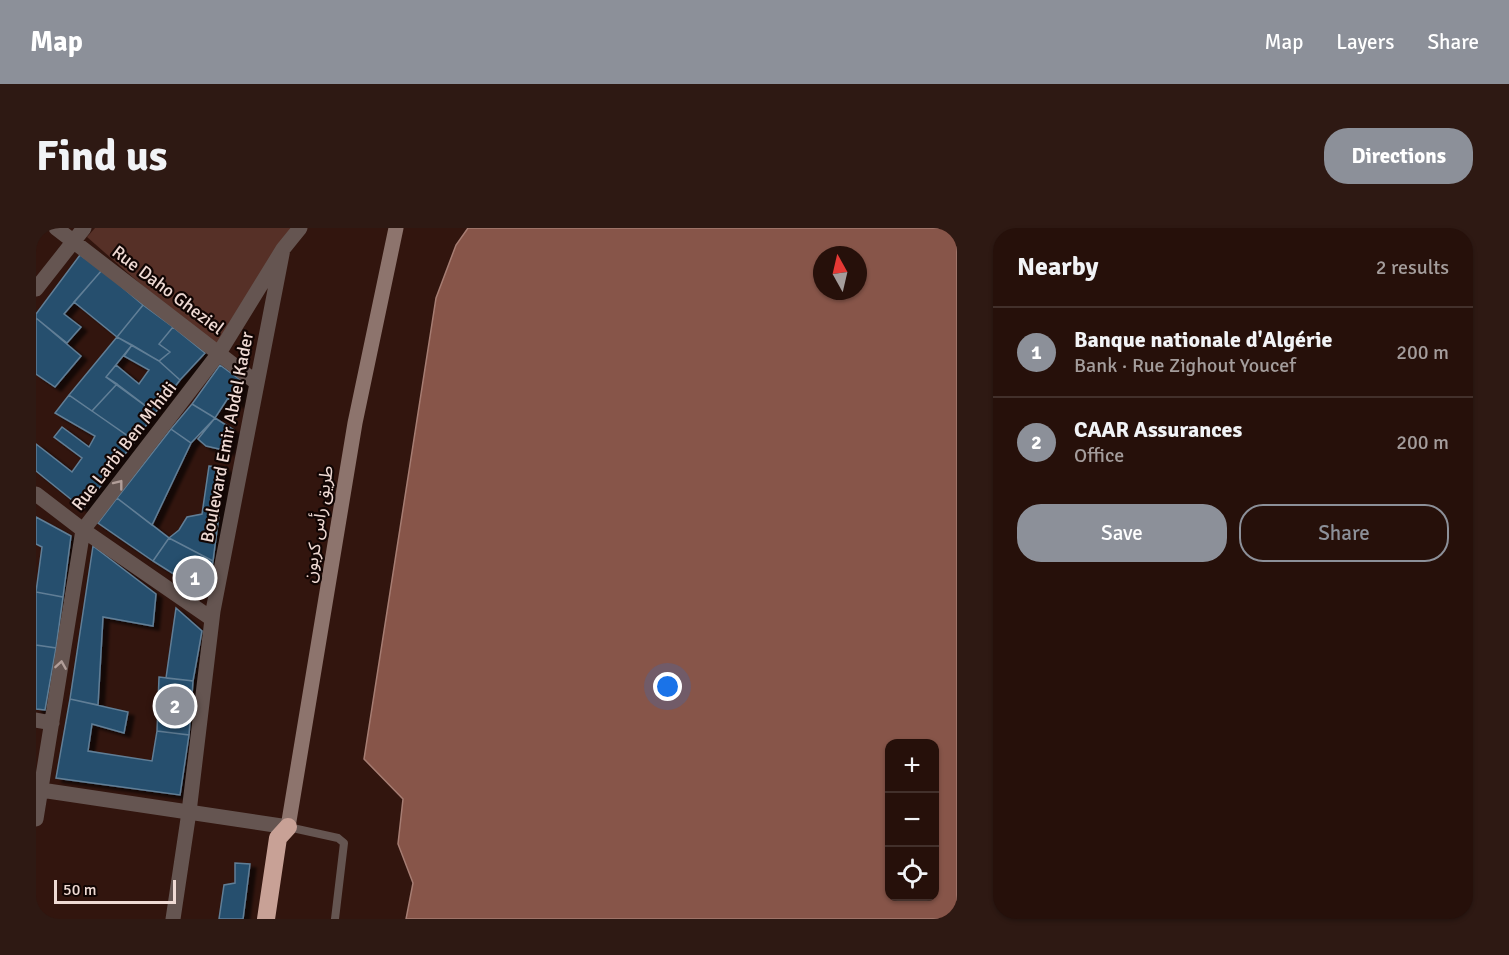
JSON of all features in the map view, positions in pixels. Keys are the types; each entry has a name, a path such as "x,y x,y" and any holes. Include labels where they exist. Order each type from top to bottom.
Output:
{"highway":[{"path":"266,919 278,838 288,827"},
{"path":"277,919 288,827"}],"main road":[{"name":"طريق رأس كربون","path":"288,827 355,423 396,228"}],"street":[{"name":"Rue Daho Gheziel","path":"56,228 257,383"},
{"path":"36,289 84,228"},
{"name":"Rue Larbi Ben M'hidi","path":"36,819 83,530 219,353 283,249 300,228"},
{"name":"Boulevard Emir Abdel Kader","path":"173,919 189,812 212,619 283,249"},
{"path":"36,494 83,530 212,619"},
{"path":"36,720 52,723"},
{"path":"41,790 288,827"}],"lane":[{"path":"288,827 338,838 344,843 335,919"}],"shaded area":[{"path":"95,228 298,228 219,353 87,237"},
{"path":"468,228 957,228 957,919 406,919 413,883 398,844 403,799 364,759 436,298 456,245"}],"building":[{"path":"80,255 102,270 64,314 81,327 67,343 36,318 36,314"},
{"path":"102,270 143,305 117,337 74,302"},
{"path":"143,305 173,327 159,344 170,352 159,361 117,337"},
{"path":"36,318 81,356 55,387 36,374"},
{"path":"173,327 205,353 180,380 159,361 170,352 159,344"},
{"path":"117,337 132,345 106,377 117,384 92,411 69,395"},
{"path":"132,345 159,361 180,380 155,413 106,377 116,365 139,384 149,370 124,356"},
{"path":"220,365 243,382 238,404 228,398 215,418 192,404"},
{"path":"117,384 155,413 135,441 92,411"},
{"path":"69,395 135,441 83,509 36,471 36,444 72,472 82,458 54,437 62,427 89,447 95,436 55,413"},
{"path":"192,404 215,418 191,443 171,429"},
{"path":"215,418 234,430 228,451 206,446 198,439"},
{"path":"171,429 191,443 152,525 117,498"},
{"path":"209,466 225,468 213,561 169,538 179,530 187,517 202,514"},
{"path":"117,498 169,538 153,561 98,523"},
{"path":"36,517 71,536 63,597 36,592 42,547 36,544"},
{"path":"169,538 213,561 207,595 153,561"},
{"path":"93,546 156,594 153,626 103,617 98,705 70,699"},
{"path":"36,592 63,597 56,648 36,645"},
{"path":"176,608 202,631 193,681 166,678"},
{"path":"36,645 56,648 45,710 36,709"},
{"path":"159,677 193,681 189,735 157,731"},
{"path":"70,699 128,712 124,733 92,724 88,751 152,761 157,731 189,735 180,795 56,778"},
{"path":"235,863 250,864 243,919 219,919 224,885 235,883"}],"place":[{"name":"Banque nationale d'Algérie","path":"195,578"},
{"name":"CAAR Assurances","path":"175,706"}]}
